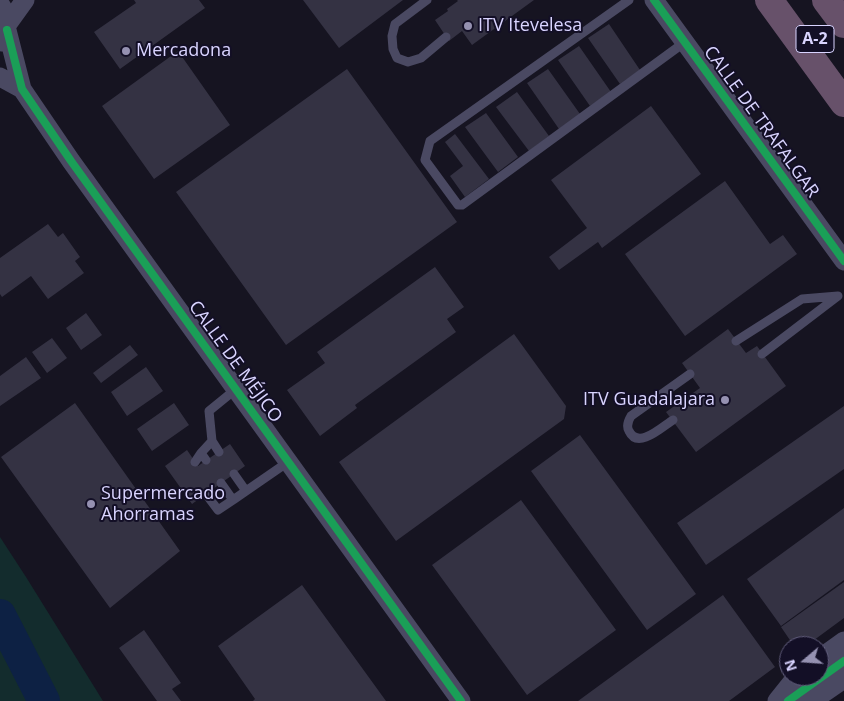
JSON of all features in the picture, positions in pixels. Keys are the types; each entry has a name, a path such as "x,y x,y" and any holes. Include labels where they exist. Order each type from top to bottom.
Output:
{"highway":[{"path":"769,0 844,102"},
{"name":"A-2","path":"786,0 844,79"},
{"name":"A-2","path":"826,0 844,24"}],"street":[{"path":"5,33 25,0"},
{"name":"CALLE DE TRAFALGAR","path":"654,0 844,261"},
{"name":"CALLE DE MÉJICO","path":"0,4 7,19 5,33 22,89 71,161 461,701"},
{"name":"CALLE DE MÉJICO","path":"0,77 22,89"},
{"path":"829,651 844,640"},
{"path":"788,701 844,661"},
{"path":"812,701 844,679"},
{"path":"777,701 789,686"}],"lane":[{"path":"427,0 396,24 392,36 395,53 398,58 408,62 420,58 446,37"},
{"path":"629,0 430,141 424,160 458,204 462,206 685,42"},
{"path":"736,340 802,299 841,294"},
{"path":"762,354 841,294"},
{"path":"673,420 644,438 639,439 633,437 628,427 628,421 631,416 690,374"},
{"path":"219,452 212,441 209,411 236,389"},
{"path":"195,462 204,457 212,441"},
{"path":"206,494 218,510 288,462"},
{"path":"234,474 246,491"},
{"path":"221,483 233,500"}],"green space":[{"path":"0,537 26,577 103,701 0,701"}],"building":[{"name":"Mercadona","path":"134,0 199,0 205,8 120,69 94,32 136,3"},
{"path":"303,0 403,0 339,48"},
{"name":"ITV Itevelesa","path":"457,0 534,0 472,45 462,31 449,41 435,20 448,11 447,9"},
{"path":"609,24 640,70 620,84 588,38"},
{"path":"579,46 611,92 590,106 558,60"},
{"path":"178,51 230,125 154,179 102,106"},
{"path":"347,69 457,222 286,345 176,192"},
{"path":"548,69 580,114 559,129 527,83"},
{"path":"517,92 549,136 529,151 496,107"},
{"path":"651,106 701,174 602,248 598,242 559,270 549,257 587,228 551,180"},
{"path":"486,113 518,157 498,172 465,127"},
{"path":"455,134 489,179 465,197 450,176 463,166 445,142"},
{"path":"725,181 770,244 783,235 797,254 685,336 625,254"},
{"path":"48,224 58,237 63,233 80,257 75,261 84,273 48,299 31,276 2,297 0,294 0,258"},
{"path":"435,267 464,307 447,319 456,332 355,405 357,408 320,436 287,390 325,363 317,352"},
{"path":"86,313 102,335 81,350 66,328"},
{"name":"ITV Guadalajara","path":"728,329 746,353 757,346 786,386 696,452 666,412 700,388 682,363"},
{"path":"514,334 566,406 564,419 396,541 339,462"},
{"path":"52,338 67,358 47,373 32,352"},
{"path":"130,345 138,355 101,383 93,373"},
{"path":"26,357 41,378 0,406 0,376"},
{"path":"146,367 163,391 127,416 111,392"},
{"name":"Supermercado Ahorramas","path":"75,403 180,551 110,608 1,457"},
{"path":"174,403 189,425 152,451 137,429"},
{"path":"844,406 844,469 706,565 677,523"},
{"path":"580,435 696,594 647,630 531,471"},
{"path":"230,444 245,466 192,504 165,466 187,450 198,466"},
{"path":"521,500 616,630 527,695 432,565"},
{"path":"844,508 844,580 781,626 747,579"},
{"path":"844,582 844,618 820,636 787,636 781,627"},
{"path":"302,585 386,701 253,701 255,699 218,646"},
{"path":"723,595 775,667 729,701 578,701"},
{"path":"144,630 181,683 172,689 181,701 157,701 119,648"}],"waterway":[{"path":"0,615 44,701"}],"cycle path":[{"path":"654,0 844,261"},
{"path":"7,30 22,89 71,161 461,701"},
{"path":"788,701 844,661"}],"place":[{"name":"ITV Itevelesa","path":"468,26"},
{"name":"Mercadona","path":"126,51"},
{"name":"ITV Guadalajara","path":"725,400"},
{"name":"Supermercado Ahorramas","path":"91,504"}]}
